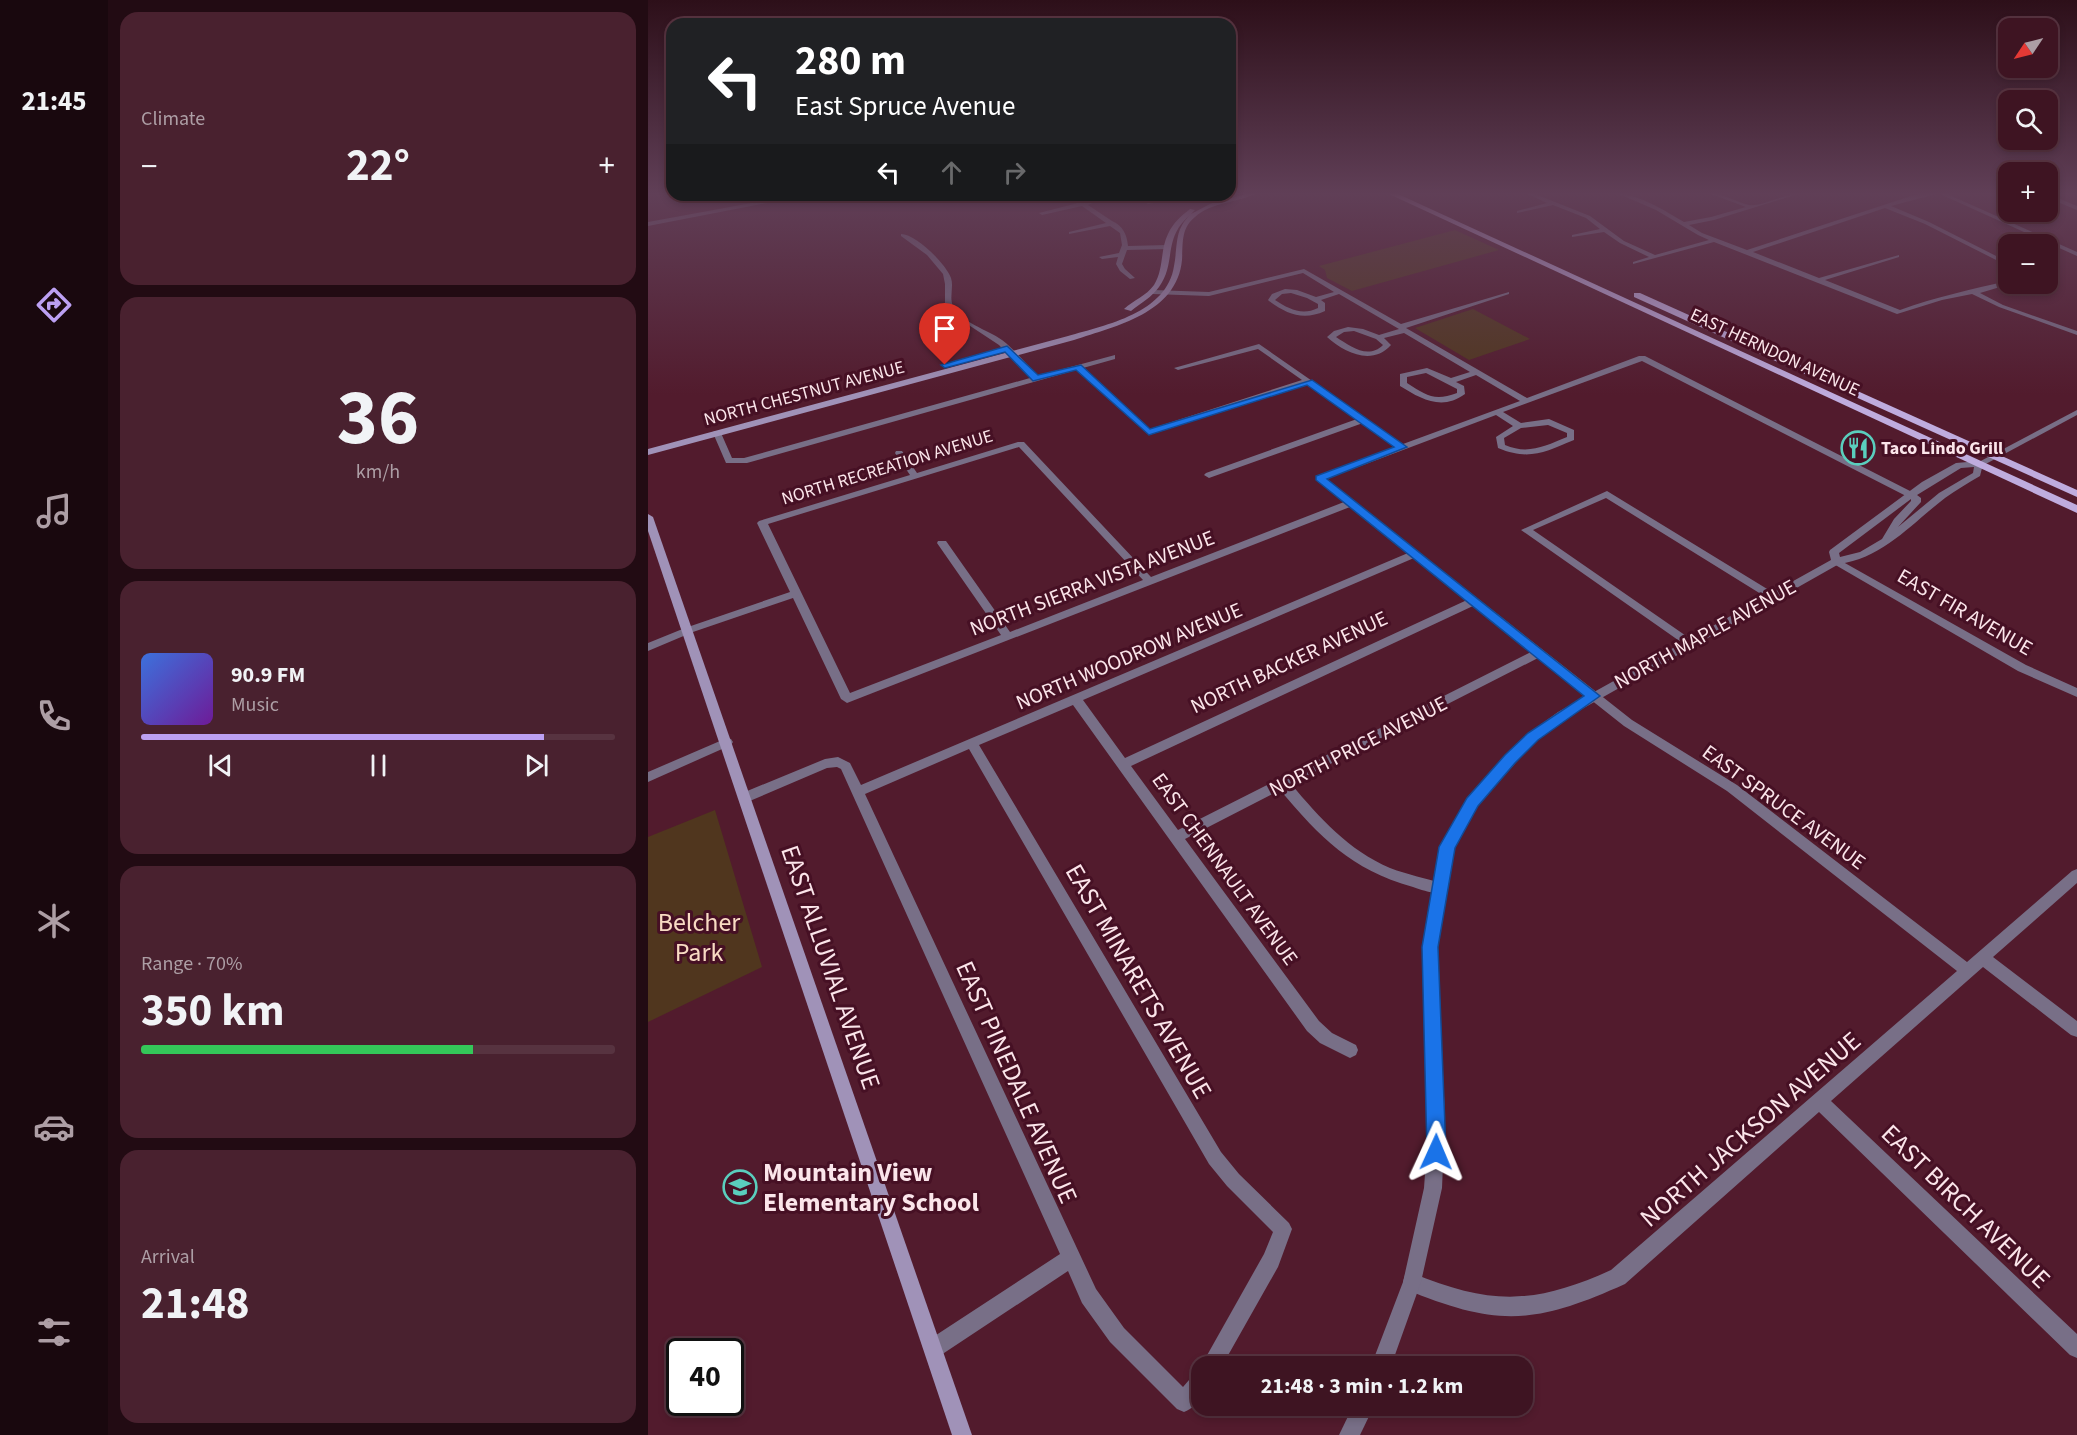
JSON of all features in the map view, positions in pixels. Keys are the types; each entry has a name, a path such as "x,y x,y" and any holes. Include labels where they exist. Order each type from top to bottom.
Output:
{"main road":[{"path":"1153,292 1164,274 1165,261"},
{"path":"1165,294 1177,272 1178,261"},
{"name":"EAST HERNDON AVENUE","path":"1538,261 2077,509"},
{"name":"EAST HERNDON AVENUE","path":"1561,261 2077,494"},
{"name":"NORTH CHESTNUT AVENUE","path":"648,452 1010,351 1105,320 1134,306 1153,292"},
{"name":"NORTH CHESTNUT AVENUE","path":"648,444 1107,327 1147,308 1165,294"},
{"name":"EAST ALLUVIAL AVENUE","path":"648,517 689,630 744,798 962,1435"}],"street":[{"path":"935,261 945,271 948,280 947,299 951,308 960,317 996,338 1036,379"},
{"path":"1120,261 1122,270 1132,278"},
{"path":"1635,263 1641,261"},
{"path":"1770,261 1900,312 1941,297 1998,286"},
{"path":"1820,280 1882,261"},
{"path":"1153,292 1192,296 1304,271 1526,401"},
{"path":"1315,298 1321,303 1322,309 1302,315 1292,314 1271,300 1276,294 1289,291 1315,298 1340,292"},
{"path":"1973,292 2077,333"},
{"path":"1379,337 1387,345 1383,351 1359,355 1331,337 1336,332 1350,328 1379,337 1507,293"},
{"path":"2064,328 2077,322"},
{"path":"1178,368 1259,346 1402,447 1642,358 1916,498 1916,502 1897,521 1887,540"},
{"path":"717,434 729,461 734,463 1113,357"},
{"path":"1078,367 1149,432 1308,381"},
{"path":"1450,381 1461,388 1461,394 1447,401 1433,402 1403,384 1403,376 1426,370 1450,381 1477,372"},
{"path":"1497,412 1519,426 1549,422 1571,432 1571,438 1527,455 1516,454 1501,446 1500,437 1519,426"},
{"name":"NORTH MAPLE AVENUE","path":"1836,561 1834,552 1911,495 1959,465 1979,464 2077,412"},
{"path":"1209,475 1363,420"},
{"name":"NORTH RECREATION AVENUE","path":"795,594 762,523 1022,444 1149,581"},
{"name":"EAST SPRUCE AVENUE","path":"1402,447 1320,478 1628,723 1732,788 1968,971"},
{"path":"899,453 915,476"},
{"name":"NORTH MAPLE AVENUE","path":"1386,1356 1412,1282 1424,1234 1436,1152 1430,947 1439,888 1447,847 1472,802 1533,736 1593,696 1836,561 1851,561 1887,540 1950,489 1977,474 1979,464"},
{"path":"1688,643 1526,530 1607,494 1773,597"},
{"name":"NORTH SIERRA VISTA AVENUE","path":"795,594 847,699 1351,503"},
{"path":"942,543 1007,636"},
{"name":"NORTH WOODROW AVENUE","path":"857,792 1415,554"},
{"name":"EAST FIR AVENUE","path":"1836,561 2022,668 2077,693"},
{"path":"648,647 689,630 795,594"},
{"name":"NORTH BACKER AVENUE","path":"1123,764 1474,601"},
{"path":"648,639 689,630"},
{"name":"NORTH PRICE AVENUE","path":"1176,837 1539,653"},
{"name":"EAST CHENNAULT AVENUE","path":"1076,700 1313,1026 1326,1038 1350,1050"},
{"path":"648,769 727,742"},
{"name":"EAST MINARETS AVENUE","path":"972,743 1215,1158 1233,1180 1283,1229 1271,1260 1217,1356"},
{"path":"648,777 683,763 692,755"},
{"name":"EAST PINEDALE AVENUE","path":"744,798 825,764 838,762 846,766 1070,1259 1089,1296 1117,1335 1184,1402 1191,1393"},
{"path":"1283,784 1328,837 1356,859 1382,872 1439,888"},
{"name":"NORTH JACKSON AVENUE","path":"1412,1282 1447,1298 1480,1306 1522,1308 1559,1302 1618,1277 2077,875"},
{"path":"1983,958 2077,1030"},
{"name":"EAST BIRCH AVENUE","path":"1820,1101 2077,1348"},
{"path":"934,1348 1070,1259"},
{"path":"1348,1435 1358,1416"}],"green space":[{"path":"1338,261 1460,261 1352,291 1327,278 1325,270 1319,266"},
{"path":"1473,309 1530,339 1469,360 1415,328"},
{"name":"Belcher Park","path":"715,810 762,967 648,1022 648,837"}],"place":[{"name":"Taco Lindo Grill","path":"1858,448"},
{"name":"Mountain View Elementary School","path":"740,1187"}],"route":[{"path":"945,365 1007,349 1036,379 1078,367 1149,432 1308,381 1402,447 1320,478 1593,696 1533,736 1510,759 1472,802 1447,847 1430,947 1437,1117 1436,1152"}]}
